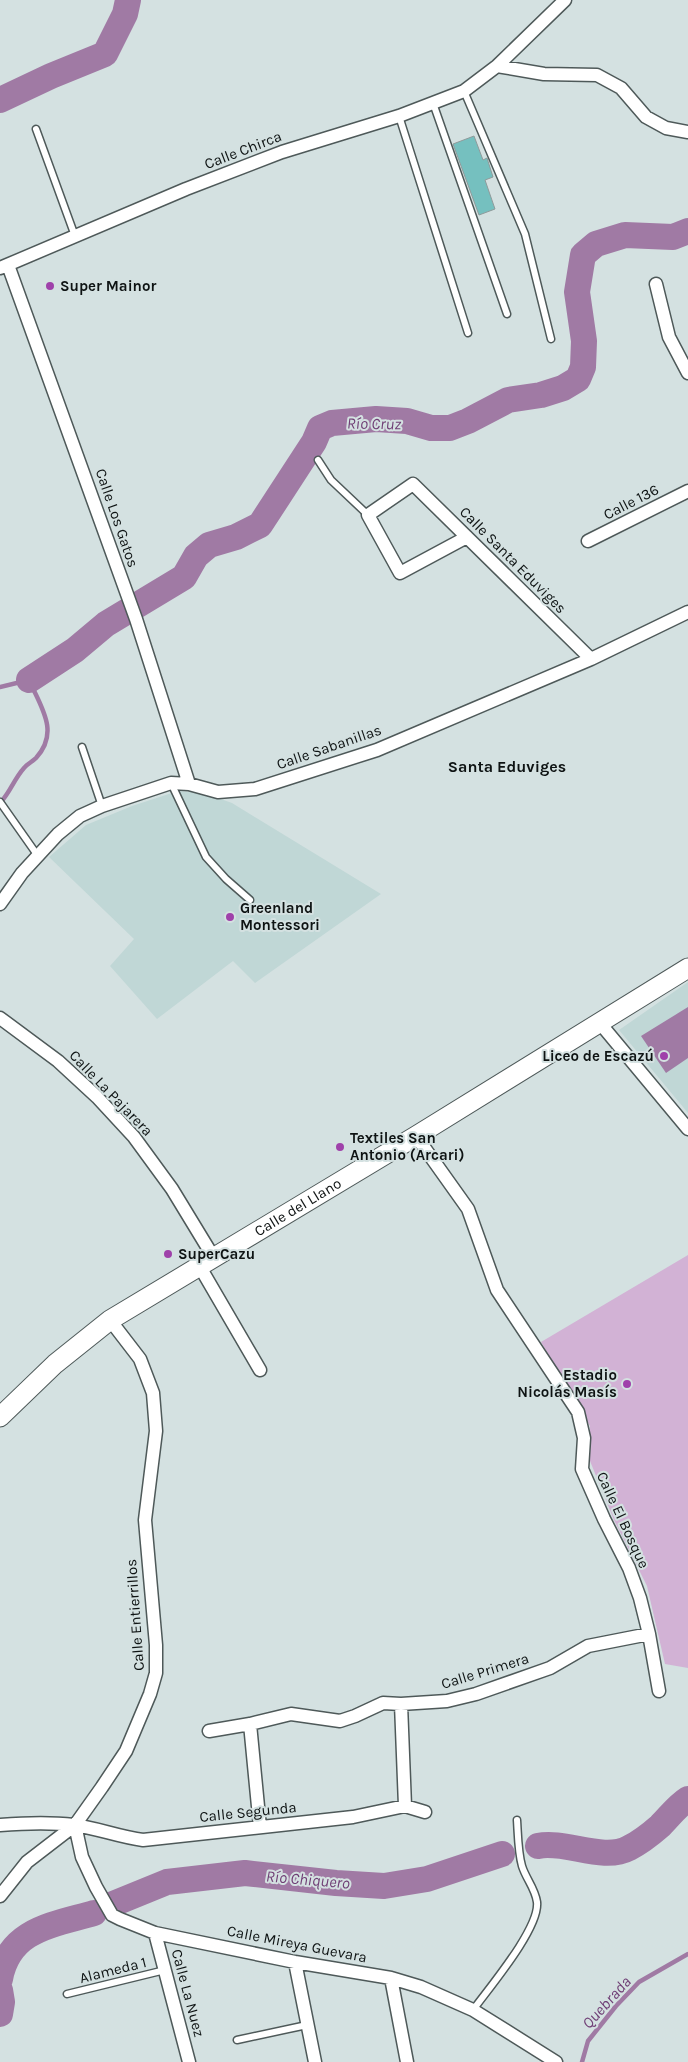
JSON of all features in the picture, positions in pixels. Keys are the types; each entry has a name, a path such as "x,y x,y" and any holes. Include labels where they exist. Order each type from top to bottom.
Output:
{"main road":[{"name":"Calle del Llano","path":"0,1417 56,1364 110,1320 416,1136 688,968"}],"street":[{"name":"Calle Chirca","path":"4,266 186,189 282,152 399,116 464,91 497,66 565,0"},
{"path":"497,66 544,74 597,75 621,88 646,117 666,128 688,132"},
{"name":"Calle Los Gatos","path":"4,266 136,619 189,784"},
{"path":"656,284 669,337 688,373"},
{"name":"Calle Santa Eduviges","path":"368,515 413,484 591,659"},
{"name":"Calle 136","path":"588,541 688,492"},
{"path":"368,515 400,573 467,537"},
{"name":"Calle Sabanillas","path":"0,904 58,834 80,816 102,806 171,783 189,784 218,792 255,789 377,750 591,659 688,612"},
{"name":"Calle La Pajarera","path":"0,1018 58,1061 97,1097 134,1137 172,1189 260,1370"},
{"path":"599,1022 688,1129"},
{"name":"Calle El Bosque","path":"416,1136 468,1209 497,1290 578,1412 584,1438 582,1469 604,1519 629,1568 640,1598 649,1634 659,1691"},
{"name":"Calle Entierrillos","path":"0,1896 27,1862 75,1825 126,1752 150,1694 156,1673 156,1646 145,1520 156,1431 153,1393 140,1359 110,1320"},
{"name":"Calle Primera","path":"209,1730 250,1724 291,1714 340,1720 355,1716 383,1703 401,1704 447,1701 476,1694 550,1668 588,1646 649,1634"},
{"path":"401,1704 405,1806"},
{"path":"250,1724 260,1827"},
{"name":"Calle Segunda","path":"0,1826 31,1822 75,1825 119,1837 143,1840 353,1817 405,1806 425,1812"},
{"name":"Calle Mireya Guevara","path":"75,1825 82,1858 96,1888 112,1915 155,1933 295,1962 391,1978 421,1987 473,2010 548,2060"},
{"name":"Calle La Nuez","path":"155,1933 189,2062"},
{"path":"295,1962 315,2062"},
{"path":"391,1978 407,2062"}],"lane":[{"path":"464,91 525,234 551,339"},
{"path":"433,103 507,314"},
{"path":"399,116 468,333"},
{"path":"36,129 76,236"},
{"path":"318,460 331,480 368,515"},
{"path":"82,747 102,806"},
{"path":"171,783 206,857 226,879 250,900"},
{"path":"0,802 38,856"},
{"path":"473,2010 522,1942 532,1925 536,1911 537,1902 531,1882 522,1868 517,1820"},
{"name":"Alameda 1","path":"67,1994 165,1970"},
{"path":"237,2040 307,2025"}],"shaded area":[{"name":"Greenland Montessori","path":"178,791 204,793 232,803 381,894 255,983 233,961 157,1019 110,966 134,939 49,857 86,825 132,806"},
{"name":"Liceo de Escazú","path":"688,982 688,1113 619,1030"},
{"path":"688,1007 688,1058 666,1073 641,1036"},
{"name":"Estadio Nicolás Masís","path":"688,1255 688,1668 665,1664 647,1586 614,1520 590,1461 590,1426 541,1342"}],"building":[{"path":"474,136 483,160 487,158 493,177 485,180 495,209 479,215 453,144"}],"waterway":[{"path":"0,100 51,76 105,54 125,14 128,0"},
{"name":"Río Cruz","path":"29,680 75,650 106,624 184,577 196,556 209,545 236,537 260,525 314,442 320,428 332,423 376,419 407,421 431,428 450,428 468,421 508,400 541,395 563,388 578,379 583,367 584,341 577,292 583,255 596,244 625,235 673,237 688,231"},
{"path":"0,687 29,680 43,710 47,729 47,739 43,748 36,758 21,772 0,803"},
{"name":"Río Chiquero","path":"538,1846 549,1845 596,1852 619,1852 633,1846 649,1835 688,1799"},
{"name":"Río Chiquero","path":"113,1904 167,1882 245,1873 384,1886 427,1879 502,1854"},
{"name":"Río Chiquero","path":"0,1979 5,1962 13,1949 23,1939 49,1926 94,1913"},
{"name":"Quebrada","path":"582,2062 588,2041 616,2006 639,1982 688,1954"},
{"name":"Río Chiquero","path":"0,1990 2,2002 0,2014"}],"place":[{"name":"Super Mainor","path":"50,286"},
{"name":"Greenland Montessori","path":"230,917"},
{"name":"Liceo de Escazú","path":"664,1056"},
{"name":"Textiles San Antonio (Arcari)","path":"340,1147"},
{"name":"SuperCazu","path":"168,1254"},
{"name":"Estadio Nicolás Masís","path":"627,1384"}],"district":[{"name":"Santa Eduviges","path":"507,766"}]}
